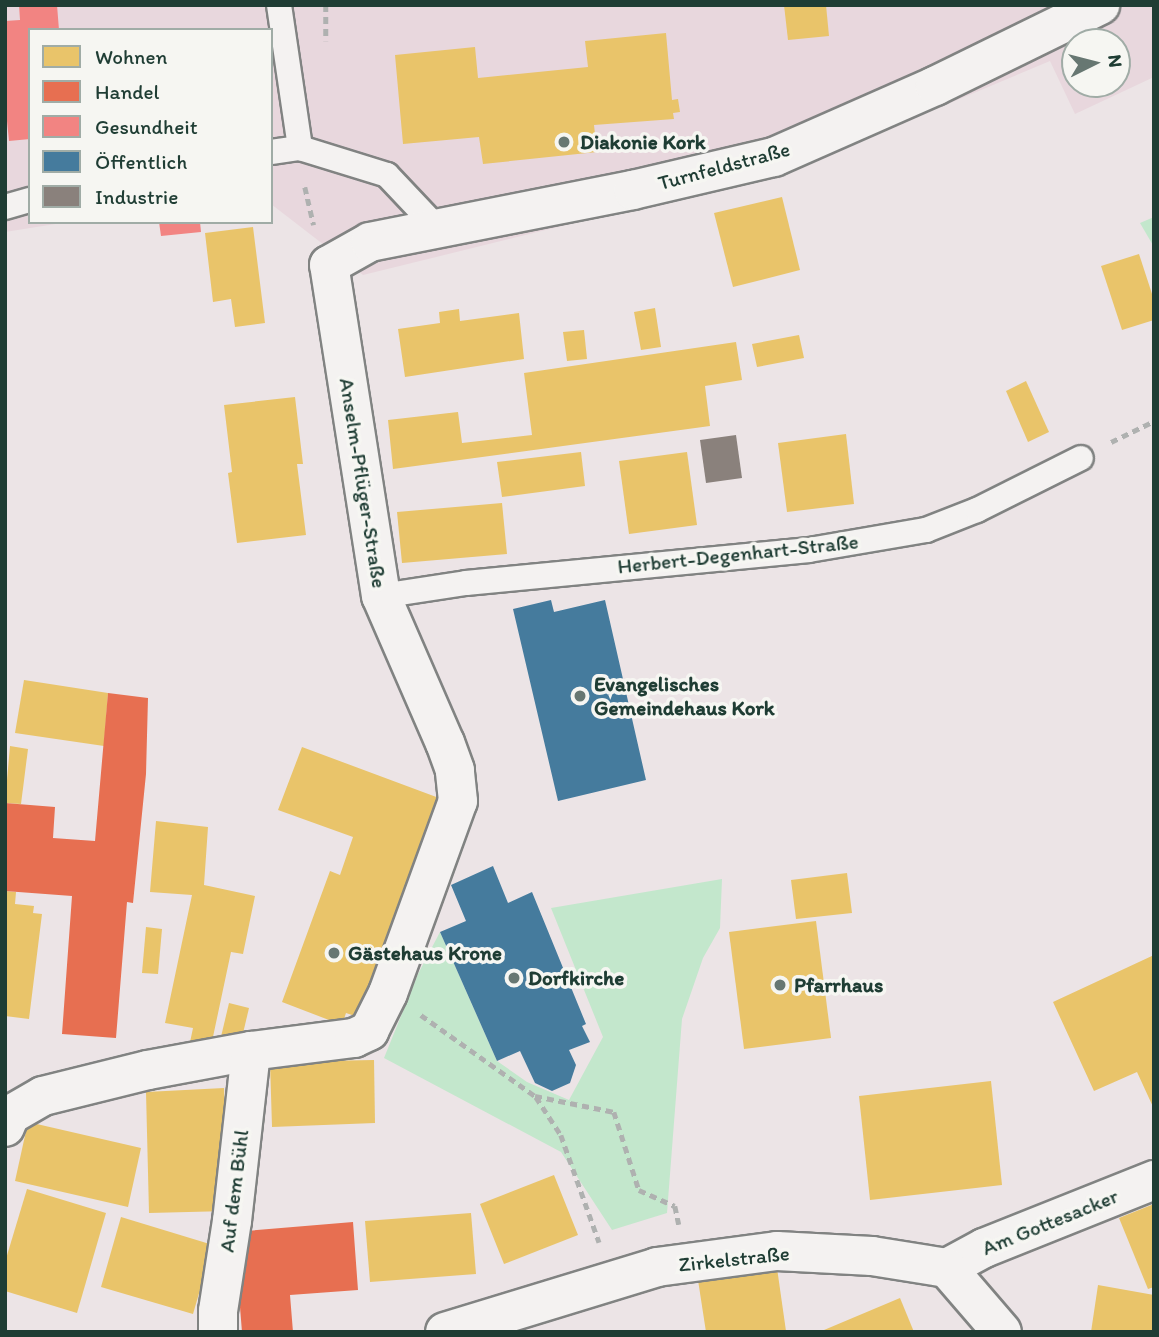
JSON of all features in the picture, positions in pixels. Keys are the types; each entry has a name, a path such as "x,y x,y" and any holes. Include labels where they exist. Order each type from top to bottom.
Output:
{"street":[{"name":"Turnfeldstraße","path":"330,265 370,242 633,190 774,157 935,86 1100,5"},
{"name":"Anselm-Pflüger-Straße","path":"251,1051 354,1038 369,1031 388,993 458,801 455,770 445,743 381,596 330,265"},
{"path":"5,1126 10,1115 43,1096 148,1070 251,1051"},
{"name":"Auf dem Bühl","path":"218,1332 218,1311 232,1221 251,1051"},
{"name":"Am Gottesacker","path":"947,1268 984,1248 1154,1180"},
{"name":"Zirkelstraße","path":"445,1332 612,1279 686,1262 777,1251 872,1256 947,1268"},
{"path":"947,1268 1002,1332"}],"lane":[{"path":"279,5 300,148"},
{"path":"273,152 300,148 387,174 439,230"},
{"path":"5,207 28,201"},
{"name":"Herbert-Degenhart-Straße","path":"381,596 466,583 809,550 926,530 977,510 1081,458"}],"path":[{"path":"326,5 326,41"},
{"path":"300,148 308,210 330,265"},
{"path":"1081,458 1154,421"},
{"path":"388,993 535,1096 561,1135 612,1279"},
{"path":"535,1096 614,1112 639,1191 675,1206 686,1262"}],"shaded area":[{"name":"Diakonie Kork","path":"5,5 1154,5 1154,77 1131,88 1131,28 1061,28 1061,84 1050,61 790,170 363,275 273,206 273,28 28,28 28,224 55,224 5,232"},
{"name":"Diakonie Kork","path":"1067,98 1109,98 1075,114"}],"green space":[{"path":"1154,217 1154,247 1140,223"},
{"path":"722,879 720,928 703,958 682,1019 667,1213 612,1230 561,1152 384,1058 418,974 440,932 497,1061 527,1082 569,1100 603,1037 551,908"}],"building: Wohnen":[{"path":"784,5 826,5 829,36 788,40"},
{"path":"666,33 672,100 678,99 680,112 673,113 674,119 594,125 597,152 483,164 479,137 403,144 395,55 475,47 478,78 588,67 585,41"},
{"path":"782,197 800,270 733,287 714,213"},
{"path":"253,227 265,323 235,327 231,299 213,302 205,233"},
{"path":"1139,254 1154,300 1154,320 1122,330 1101,266"},
{"path":"655,308 661,347 641,350 634,312"},
{"path":"459,309 460,321 519,313 524,359 405,377 398,329 440,323 439,312"},
{"path":"584,330 587,359 567,361 563,332"},
{"path":"799,335 804,358 757,367 752,344"},
{"path":"736,342 742,380 705,386 710,426 393,469 388,420 458,412 462,443 532,435 524,373"},
{"path":"1026,381 1049,432 1028,442 1006,391"},
{"path":"295,397 303,464 297,464 306,535 237,543 228,473 232,472 224,405"},
{"path":"846,434 854,504 787,512 778,443"},
{"path":"581,452 585,486 502,497 497,462"},
{"path":"687,452 697,525 629,534 619,461"},
{"path":"502,503 507,554 402,563 397,512"},
{"path":"24,680 108,693 104,746 15,733"},
{"path":"10,746 28,749 21,804 5,803"},
{"path":"302,747 439,798 358,1017 346,1013 342,1025 282,1002 330,871 340,875 353,837 278,810"},
{"path":"156,821 208,827 204,885 255,896 243,954 231,952 210,1051 189,1047 193,1028 165,1023 192,895 150,892"},
{"path":"847,873 852,913 796,919 791,880"},
{"path":"5,891 16,892 15,904 34,906 33,913 42,914 29,1019 5,1016"},
{"name":"Pfarrhaus","path":"816,921 831,1038 744,1049 729,932"},
{"path":"146,927 162,929 158,974 142,973"},
{"path":"1154,955 1154,1109 1137,1072 1094,1091 1053,1002"},
{"path":"229,1003 249,1008 240,1046 220,1041"},
{"path":"374,1060 375,1123 272,1127 270,1062"},
{"path":"991,1081 1002,1185 870,1200 859,1096"},
{"path":"224,1088 228,1211 149,1213 146,1092"},
{"path":"28,1122 141,1148 128,1207 15,1181"},
{"path":"554,1175 578,1235 504,1264 480,1204"},
{"path":"27,1189 106,1213 77,1313 5,1291 5,1262"},
{"path":"1154,1204 1154,1287 1148,1289 1119,1218"},
{"path":"471,1213 476,1274 370,1282 365,1221"},
{"path":"121,1217 213,1245 193,1314 101,1287"},
{"path":"777,1268 786,1331 706,1332 698,1280"},
{"path":"1098,1285 1154,1295 1154,1332 1091,1332"},
{"path":"900,1298 914,1332 824,1330"}],"building: Handel":[{"path":"108,693 148,698 146,774 133,903 127,902 116,1038 62,1034 72,896 5,891 5,803 55,807 53,838 95,841"},
{"path":"353,1222 358,1290 290,1295 293,1332 242,1332 234,1232"}],"building: Gesundheit":[{"path":"19,5 57,5 59,28 28,28 28,139 9,141 5,101 5,21 20,20"},
{"path":"159,224 200,224 201,232 161,236"}],"building: Öffentlich":[{"name":"Evangelisches Gemeindehaus Kork","path":"551,600 554,612 605,600 646,780 558,801 513,609"},
{"name":"Dorfkirche","path":"493,866 508,903 532,892 586,1024 582,1026 590,1042 569,1050 576,1065 570,1083 552,1091 535,1083 520,1051 497,1061 440,932 466,921 451,885"}],"building: Industrie":[{"path":"736,435 742,478 706,483 700,440"}],"place":[{"name":"Diakonie Kork","path":"564,142"},
{"name":"Evangelisches Gemeindehaus Kork","path":"580,696"},
{"name":"Gästehaus Krone","path":"334,953"},
{"name":"Dorfkirche","path":"514,978"},
{"name":"Pfarrhaus","path":"780,985"}]}
